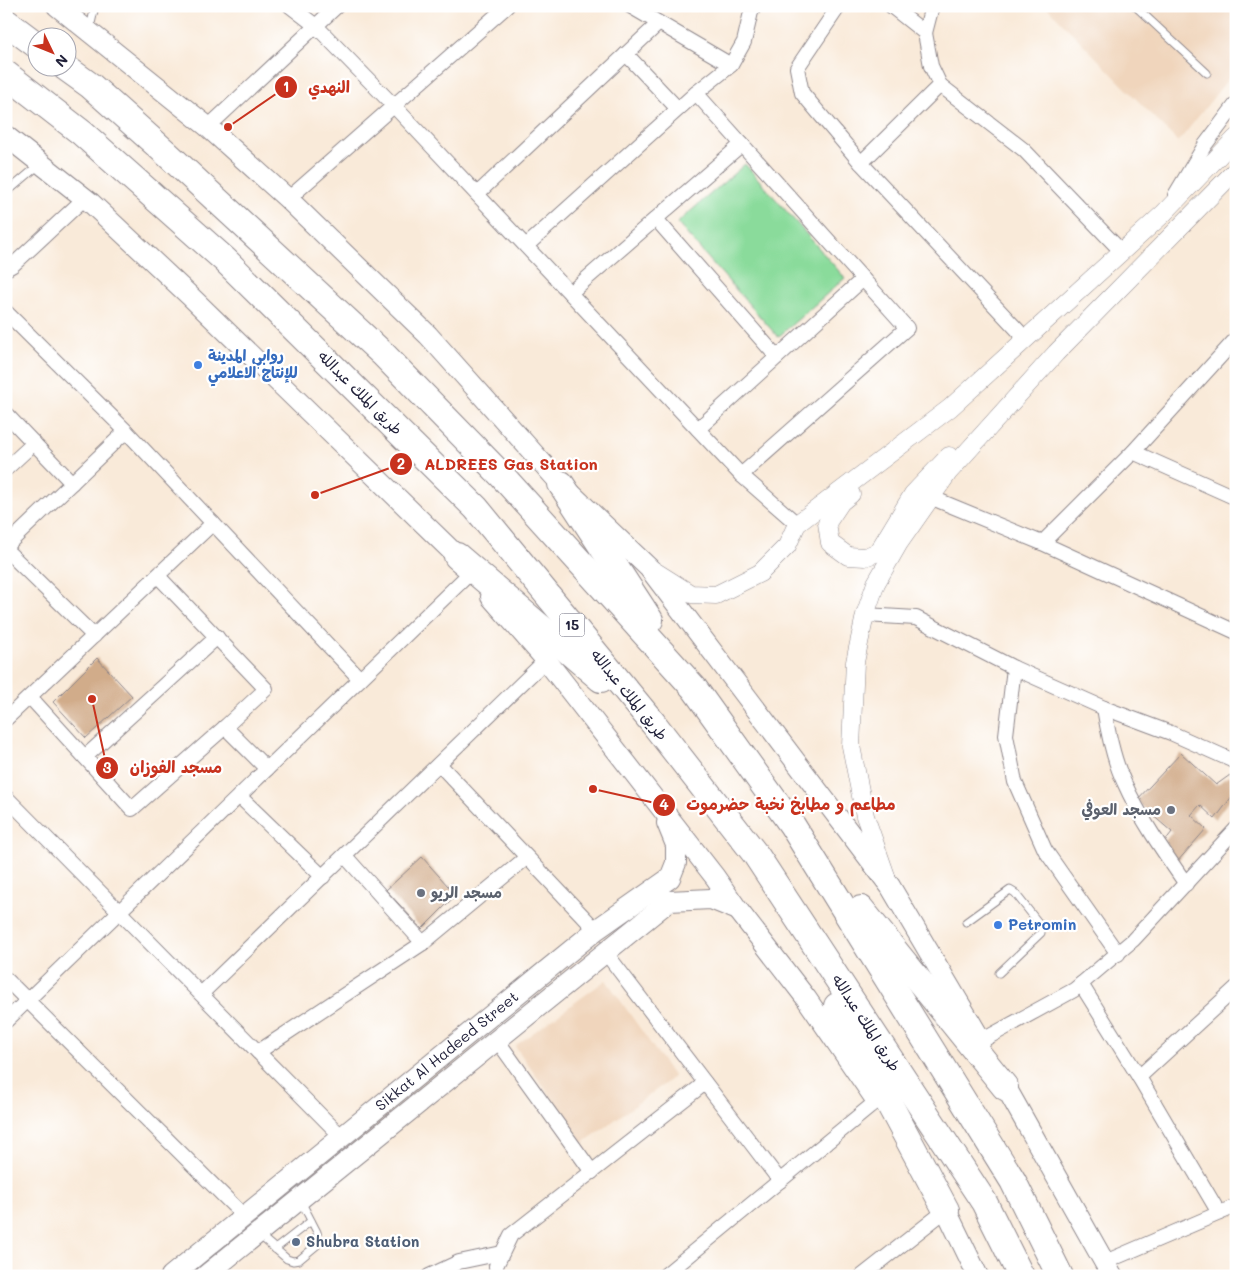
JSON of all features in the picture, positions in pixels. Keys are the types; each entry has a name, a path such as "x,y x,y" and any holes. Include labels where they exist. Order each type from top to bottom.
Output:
{"highway":[{"path":"6,22 28,38"},
{"name":"طريق الملك عبدالله","path":"6,74 82,133 225,260 476,508 653,724 756,855 984,1202 1021,1276"},
{"path":"78,77 165,152 383,354 503,477 694,688"},
{"path":"561,484 694,688 792,824 1005,1087"},
{"path":"463,564 653,724"},
{"path":"792,824 1013,1181 1060,1276"},
{"path":"756,855 946,1210"}],"main road":[{"path":"58,6 208,127 288,199 428,335 561,484 650,568 890,886 981,1041 1108,1269"},
{"path":"6,136 85,198 190,296 463,564 546,660 715,877 806,998 877,1101 946,1210 978,1276"},
{"name":"Sikkat Al Hadeed Street","path":"205,1276 606,953 664,895 676,862 676,845 661,807"},
{"path":"664,895 711,899 738,910"},
{"name":"Sikkat Al Hadeed Street","path":"170,1276 596,930 664,895"}],"street":[{"path":"290,6 316,26 394,106 741,475 798,524"},
{"path":"208,127 337,6"},
{"path":"288,199 507,6"},
{"path":"630,6 731,65"},
{"path":"526,246 696,92 731,65 744,42 751,12 755,6"},
{"path":"839,6 797,68 802,93 861,163 1026,339"},
{"path":"891,6 925,33"},
{"path":"932,6 925,33 931,66 940,86 1024,150 1122,252"},
{"path":"477,194 658,24"},
{"path":"626,54 678,109"},
{"path":"861,163 940,86"},
{"path":"696,92 907,328 741,475"},
{"path":"1163,214 1205,145 1236,104"},
{"path":"1016,397 945,460 913,494 878,552 865,557 848,556 830,543 827,523 841,502 950,408 1122,252 1163,214 1236,138"},
{"path":"570,293 742,144"},
{"path":"890,886 865,816 851,746 854,662 865,615 876,582 930,497 948,474 1056,353 1236,170"},
{"path":"6,269 85,198"},
{"path":"656,219 777,357"},
{"path":"698,429 863,279"},
{"path":"6,312 126,431 360,680"},
{"path":"1042,543 1133,452 1236,339"},
{"path":"650,568 690,594 716,595 760,574 787,546 798,524 950,408"},
{"path":"6,414 72,483"},
{"path":"94,636 6,548 126,431"},
{"path":"6,470 34,443"},
{"path":"1133,452 1236,498"},
{"path":"930,497 1042,543 1236,632"},
{"path":"6,719 213,524"},
{"path":"6,1021 360,680 463,564"},
{"path":"30,697 132,809 225,727 266,688 158,576"},
{"path":"865,615 916,618 1014,668 1104,708 1172,733 1236,762"},
{"path":"85,757 217,637"},
{"path":"201,994 546,660"},
{"path":"1014,668 1006,735 1015,782 1045,850 1118,954"},
{"path":"1104,708 1108,734 1123,781 1154,839 1186,884"},
{"path":"225,727 267,769"},
{"path":"439,764 596,930"},
{"path":"239,796 323,876"},
{"path":"6,797 342,1137"},
{"path":"981,1041 1074,990 1118,954 1236,829"},
{"path":"345,856 423,943"},
{"path":"258,1052 423,943 526,858"},
{"path":"606,953 780,1181"},
{"path":"6,979 244,1216"},
{"path":"1080,984 1139,1077 1219,1213"},
{"path":"1139,1077 1236,988"},
{"path":"497,1040 592,1172"},
{"path":"497,1276 496,1266 511,1235 705,1083"},
{"path":"664,1276 678,1271 780,1181 877,1101"},
{"path":"1108,1269 1236,1206"},
{"path":"862,1276 946,1210"},
{"path":"429,1276 459,1262 502,1253"}],"lane":[{"path":"89,31 95,6"},
{"path":"1135,6 1207,73"},
{"path":"6,193 40,163"},
{"path":"966,922 1010,890 1015,893 1041,926 1041,933 999,973"},
{"path":"257,1234 287,1259 293,1261 299,1260 317,1245 318,1238 312,1221 300,1198"},
{"path":"274,1249 312,1221"}],"shaded area":[{"path":"1046,6 1236,6 1236,69 1178,142"},
{"path":"606,980 674,1077 583,1143 515,1046"}],"green space":[{"path":"745,164 845,278 778,337 677,223"}],"building":[{"path":"97,658 132,696 86,738 53,702"},
{"name":"مسجد العوفي","path":"1181,753 1216,785 1230,775 1236,791 1215,819 1200,805 1191,815 1206,829 1176,863 1165,841 1172,832 1136,801"},
{"name":"مسجد الريو","path":"422,857 456,895 422,929 386,890"}],"place":[{"name":"النهدي","path":"228,127"},
{"name":"روابي المدينة للإنتاج الاعلامي","path":"198,365"},
{"name":"ALDREES Gas Station","path":"315,495"},
{"name":"مسجد الفوزان","path":"92,699"},
{"name":"مطاعم و مطابخ نخبة حضرموت","path":"593,789"},
{"name":"مسجد العوفي","path":"1171,810"},
{"name":"مسجد الريو","path":"421,893"},
{"name":"Petromin","path":"998,925"},
{"name":"Shubra Station","path":"296,1242"}]}
